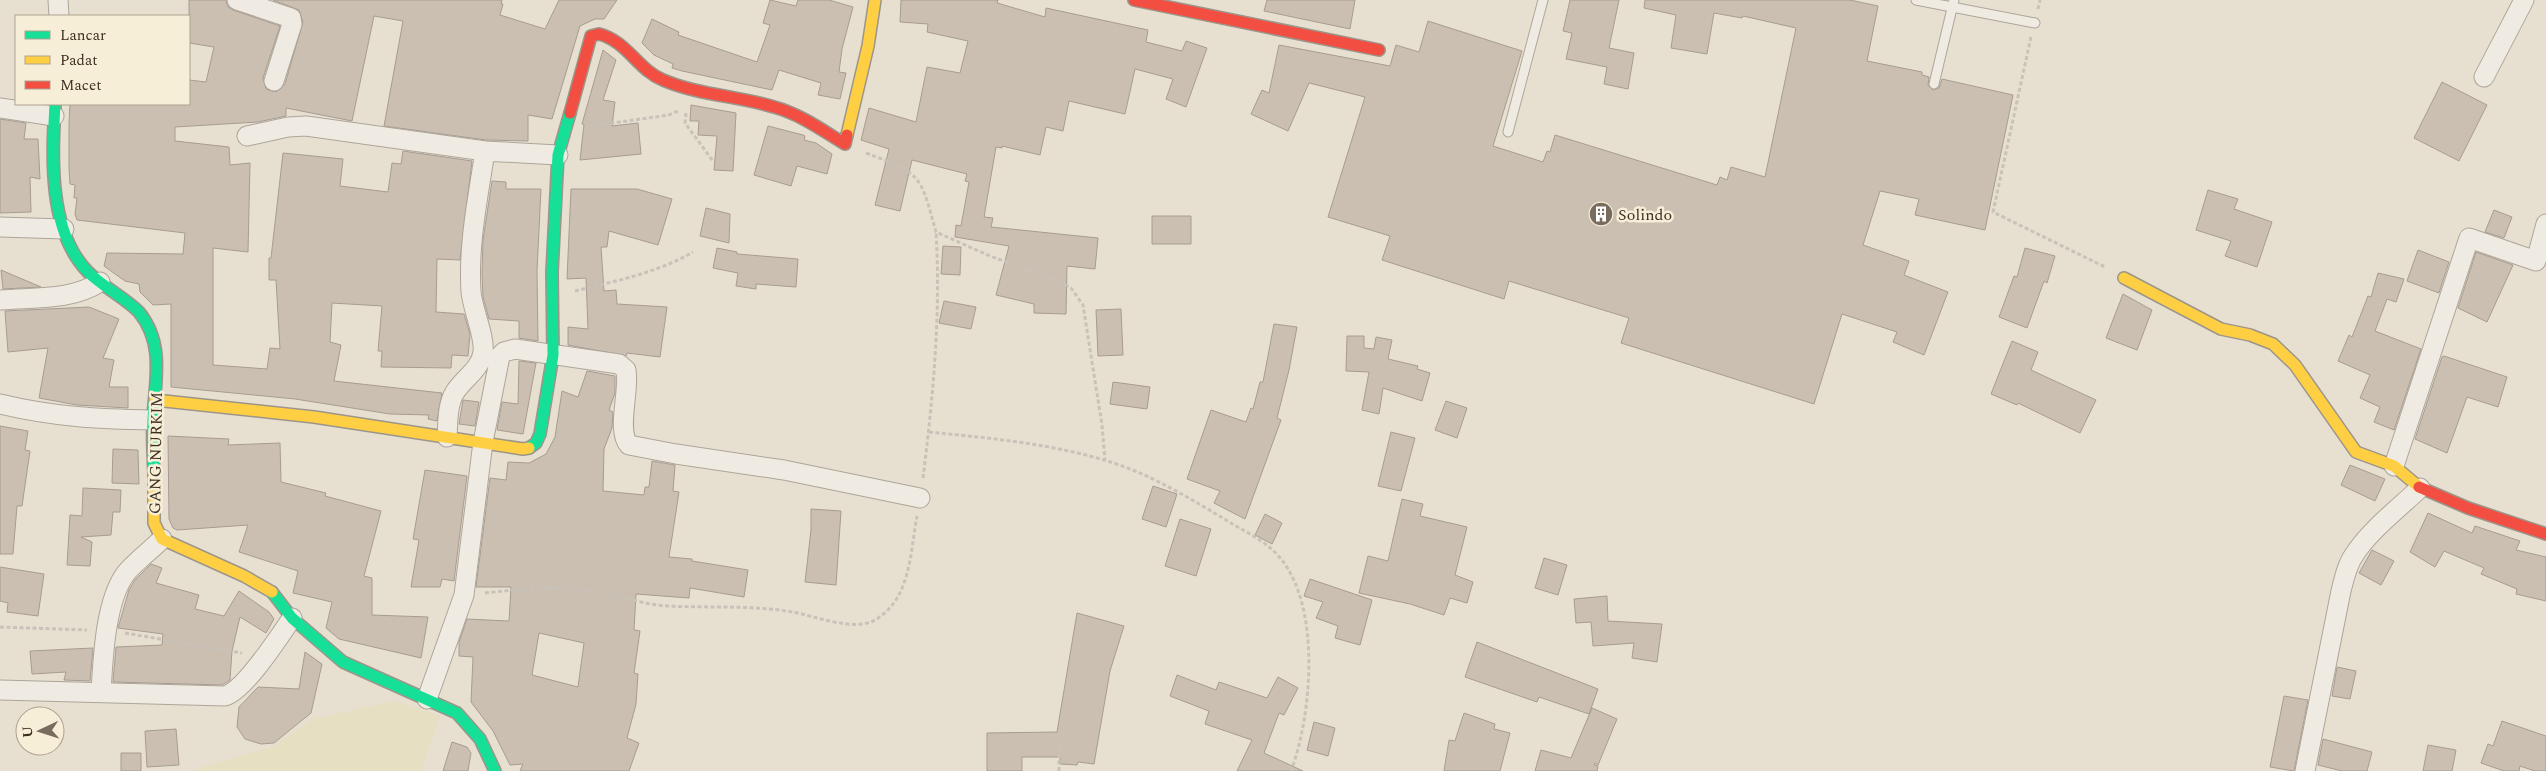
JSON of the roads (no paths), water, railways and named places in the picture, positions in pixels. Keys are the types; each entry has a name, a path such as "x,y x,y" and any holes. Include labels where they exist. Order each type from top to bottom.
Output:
{"street":[{"path":"58,0 59,15"},
{"path":"237,0 291,18 292,24 274,81"},
{"path":"155,400 304,415 523,449 531,448 536,443 553,355 552,296 558,155 582,61 591,36 594,34 617,40 651,75 662,81 692,89 732,96 792,113 846,144 868,46 875,0"},
{"path":"1134,0 1379,50"},
{"path":"2484,77 2524,0"},
{"path":"0,108 54,110"},
{"name":"GANG NURKIM","path":"54,110 55,178 64,229 79,261 100,282 138,310 152,330 157,352 153,420 154,523 162,539"},
{"path":"247,136 288,127 306,126 485,151 558,155"},
{"path":"447,437 448,410 455,392 475,369 483,354 483,341 474,314 471,292 471,246 485,151"},
{"path":"2394,466 2469,238 2536,261 2546,224"},
{"path":"0,227 64,229"},
{"path":"2124,278 2221,329 2250,335 2273,344 2295,365 2356,452 2394,466 2420,488 2468,508 2546,534"},
{"path":"0,300 73,294 89,289 100,282"},
{"path":"427,699 464,595 483,442 500,356 504,352 515,350 619,364 626,370 628,379 623,434 629,445 784,470 920,498"},
{"path":"0,404 42,414 71,418 153,420"},
{"path":"2306,771 2341,591 2347,572 2354,555 2366,540 2420,488"},
{"path":"101,692 105,630 119,588 126,574 162,539 244,576 274,593 292,618 343,662 456,713 468,722 488,749 495,771"},
{"path":"0,690 225,696 234,693 262,660 292,618"}],"lane":[{"path":"1508,132 1543,0"},
{"path":"1916,0 1953,4 2034,23"},
{"path":"1934,84 1953,4"}],"place":[{"name":"Solindo","path":"1601,214"}]}
